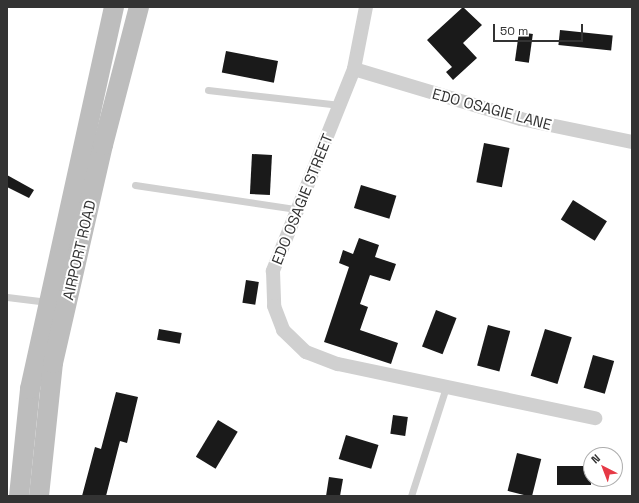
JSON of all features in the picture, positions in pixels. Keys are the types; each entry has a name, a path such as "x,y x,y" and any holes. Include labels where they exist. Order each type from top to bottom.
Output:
{"main road":[{"name":"AIRPORT ROAD","path":"19,496 30,389 114,7"},
{"name":"AIRPORT ROAD","path":"39,496 53,363 103,145 139,7"}],"street":[{"name":"EDO OSAGIE STREET","path":"366,7 354,69 296,209 273,271 274,306 283,330 306,352 338,364 595,418"},
{"name":"EDO OSAGIE LANE","path":"354,69 521,119 632,142"}],"lane":[{"path":"208,90 340,105"},
{"path":"135,185 296,209"},
{"path":"7,297 49,302"},
{"path":"411,496 446,387"}],"building":[{"path":"463,7 482,25 463,43 477,58 453,80 446,72 452,67 427,40"},
{"path":"560,30 613,36 611,50 558,45"},
{"path":"519,32 533,34 529,63 515,61"},
{"path":"226,51 278,61 274,83 222,73"},
{"path":"484,143 510,148 502,187 476,182"},
{"path":"252,154 272,155 270,195 250,194"},
{"path":"7,175 34,190 29,198 7,187"},
{"path":"361,185 396,196 389,219 354,208"},
{"path":"573,200 607,221 595,241 561,220"},
{"path":"359,238 379,245 375,257 396,264 390,281 370,275 360,304 368,307 360,330 398,343 391,364 324,342 349,267 339,263 343,250 353,254"},
{"path":"246,280 259,282 255,305 242,303"},
{"path":"436,310 457,318 443,354 422,346"},
{"path":"488,325 510,331 499,372 477,366"},
{"path":"159,329 182,333 180,344 157,340"},
{"path":"545,329 572,337 557,384 531,376"},
{"path":"593,355 614,361 605,394 584,388"},
{"path":"116,392 138,397 127,443 120,441 106,496 82,496 95,447 101,449"},
{"path":"393,415 408,417 405,436 390,434"},
{"path":"218,420 238,432 216,469 196,457"},
{"path":"346,435 379,445 371,469 339,459"},
{"path":"517,453 541,459 532,496 508,491"},
{"path":"557,466 583,466 583,485 557,485"},
{"path":"329,477 343,479 340,496 326,496"}]}
